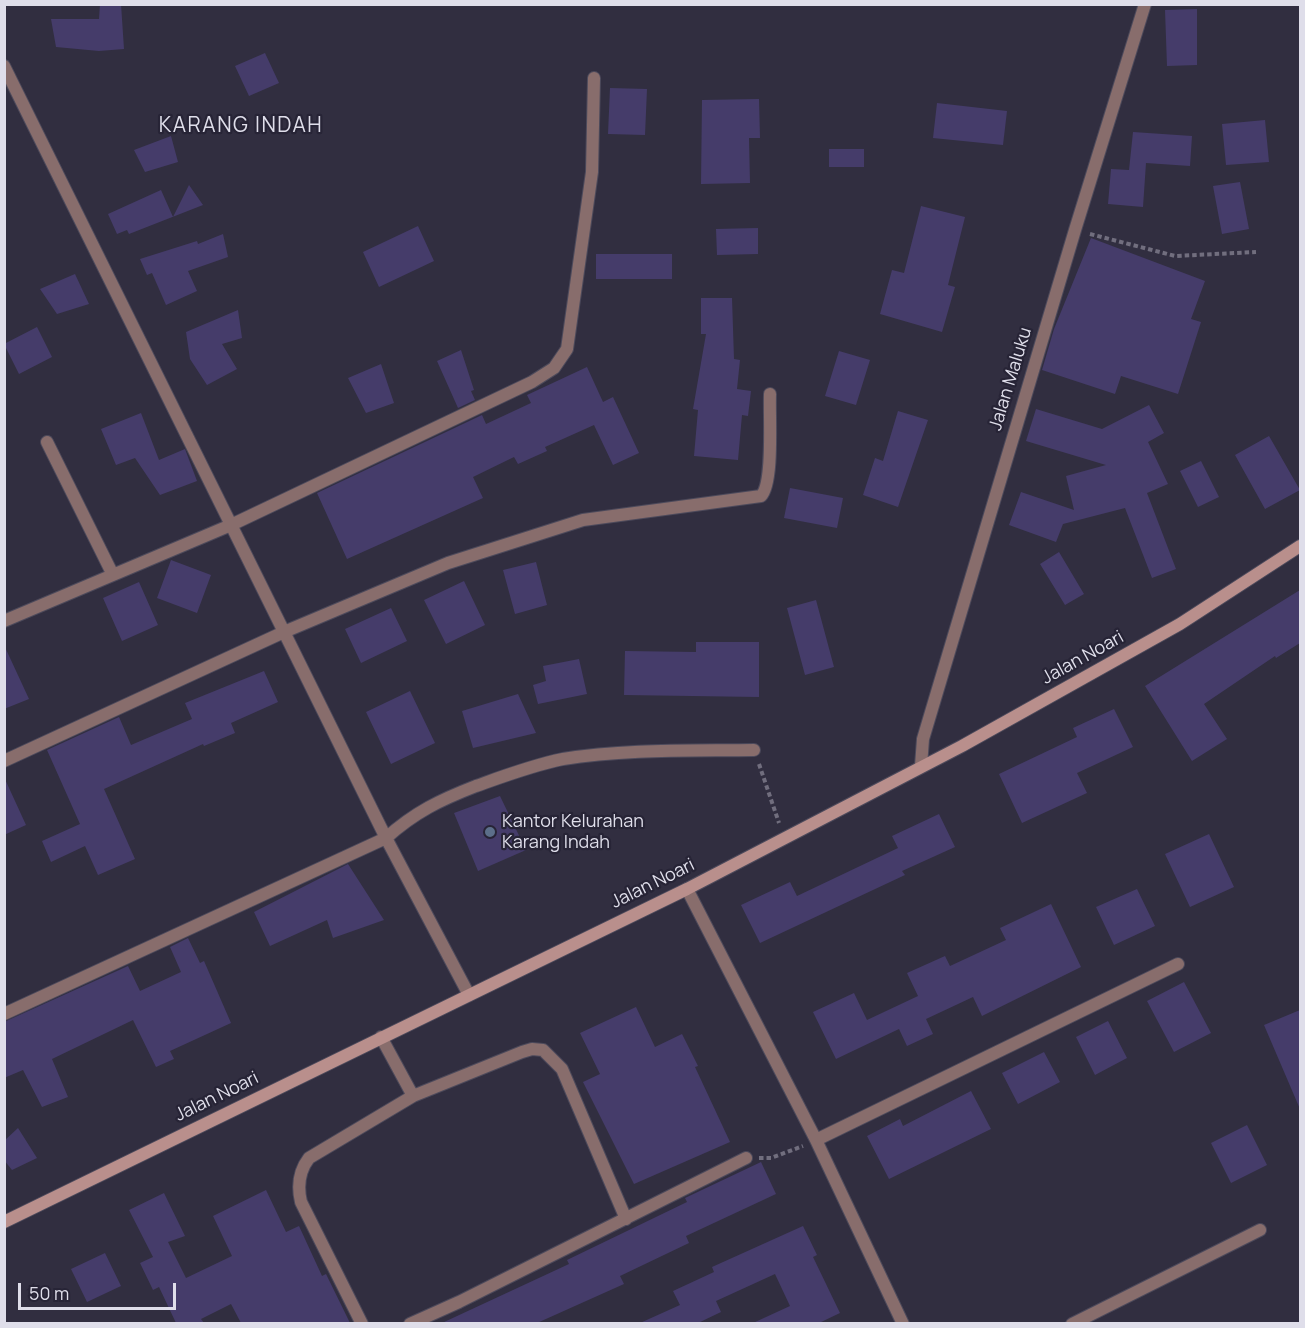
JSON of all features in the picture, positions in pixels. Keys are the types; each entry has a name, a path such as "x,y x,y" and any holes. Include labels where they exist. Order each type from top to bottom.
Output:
{"street":[{"name":"Jalan Maluku","path":"921,766 923,739 1145,4"},
{"path":"4,66 118,292 386,838 469,995"},
{"path":"4,621 231,525 532,381 554,368 564,356 569,337 592,172 594,78"},
{"path":"4,761 284,632 448,563 583,520 761,496 766,488 768,474 770,394"},
{"path":"47,442 113,575"},
{"name":"Jalan Noari","path":"4,1221 687,889 921,766 1180,624 1300,546"},
{"path":"4,1014 386,838 410,817 438,801 516,771 563,759 646,752 754,750"},
{"path":"687,889 816,1140 903,1323"},
{"path":"816,1140 1178,964"},
{"path":"381,1037 412,1096"},
{"path":"362,1323 301,1202 299,1177 309,1158 412,1096 532,1048 543,1050 562,1070 626,1219"},
{"path":"410,1323 459,1302 746,1158"},
{"path":"1072,1323 1260,1230"}],"path":[{"path":"1075,230 1174,256 1256,252"},
{"path":"754,750 784,837"},
{"path":"746,1158 771,1158 816,1140"}],"building":[{"path":"100,4 121,4 124,49 99,51 56,47 51,19 99,19"},
{"path":"1197,9 1197,65 1167,66 1165,10"},
{"path":"265,53 279,83 249,96 235,66"},
{"path":"610,88 647,89 645,135 608,134"},
{"path":"759,99 760,138 749,138 750,183 701,184 702,100"},
{"path":"937,103 1007,111 1003,145 933,138"},
{"path":"1265,120 1269,162 1226,165 1222,124"},
{"path":"1133,132 1192,136 1190,166 1146,163 1143,207 1108,204 1111,169 1129,170"},
{"path":"171,136 178,162 145,172 134,150"},
{"path":"829,149 864,149 864,167 829,167"},
{"path":"1240,182 1249,229 1222,234 1213,186"},
{"path":"189,185 203,205 173,217"},
{"path":"161,190 173,217 129,234 127,230 117,234 108,214"},
{"path":"921,206 965,217 948,285 955,287 942,332 880,314 892,270 904,273"},
{"path":"418,226 434,261 379,287 363,252"},
{"path":"758,228 758,254 717,255 716,229"},
{"path":"223,234 228,257 188,271 197,291 166,305 152,273 147,275 140,259 197,241 198,244"},
{"path":"1091,238 1205,281 1191,319 1201,322 1178,394 1121,376 1115,394 1042,370 1054,329"},
{"path":"596,254 672,254 672,279 596,279"},
{"path":"75,274 89,304 57,314 40,289"},
{"path":"701,298 732,298 734,359 740,360 737,389 751,391 748,416 742,415 738,460 694,456 698,410 693,409 706,334 701,334"},
{"path":"238,310 242,338 222,344 237,369 207,385 190,359 186,332"},
{"path":"37,327 52,357 19,374 4,344"},
{"path":"461,350 475,400 458,408 437,361"},
{"path":"839,351 870,360 856,405 825,396"},
{"path":"381,364 394,403 366,413 348,378"},
{"path":"587,367 603,402 613,397 639,453 613,465 594,425 545,447 547,451 518,464 514,457 473,477 483,498 347,559 317,493 482,415 486,424 531,403 527,395"},
{"path":"1149,405 1164,433 1148,442 1168,484 1147,493 1176,569 1152,578 1125,508 1063,524 1056,542 1009,525 1021,492 1074,510 1066,476 1106,465 1026,441 1036,409 1102,429"},
{"path":"898,411 928,420 898,507 863,495 875,458 883,461"},
{"path":"141,413 159,460 185,449 197,481 160,495 135,458 116,465 101,429"},
{"path":"1269,436 1300,490 1265,509 1235,455"},
{"path":"1201,461 1219,497 1198,507 1180,471"},
{"path":"790,488 843,498 837,528 784,518"},
{"path":"1059,552 1084,594 1065,605 1040,564"},
{"path":"171,560 211,575 197,613 157,598"},
{"path":"536,562 547,605 515,614 503,570"},
{"path":"464,581 485,625 446,644 424,600"},
{"path":"139,582 158,625 122,641 103,598"},
{"path":"1300,590 1300,643 1276,658 1275,656 1204,704 1227,739 1192,761 1145,686"},
{"path":"816,600 834,667 805,675 787,608"},
{"path":"391,608 407,641 361,663 345,629"},
{"path":"696,642 759,642 759,697 624,695 625,651 696,652"},
{"path":"4,645 29,699 4,709"},
{"path":"579,659 587,694 538,704 533,685 546,681 543,666"},
{"path":"264,671 278,702 231,723 235,733 204,746 203,744 104,789 135,859 98,875 85,846 51,862 42,841 80,824 47,750 119,717 131,745 192,719 185,703"},
{"path":"410,691 435,743 391,764 366,712"},
{"path":"518,694 536,733 473,748 462,711"},
{"path":"1114,709 1133,747 1077,773 1087,793 1022,823 999,774 1077,737 1073,728"},
{"path":"4,777 26,825 4,835"},
{"name":"Kantor Kelurahan Karang Indah","path":"500,796 526,850 478,871 454,813"},
{"path":"939,814 955,847 902,871 905,875 760,943 741,905 790,882 797,896 898,848 892,836"},
{"path":"1209,834 1234,887 1190,907 1165,854"},
{"path":"348,864 384,920 333,938 327,920 270,946 254,912"},
{"path":"1137,889 1155,926 1114,945 1096,907"},
{"path":"1051,904 1081,967 982,1016 973,997 926,1019 933,1034 907,1046 899,1029 836,1059 813,1012 854,993 867,1020 918,996 907,973 945,956 950,966 1006,940 1000,928"},
{"path":"188,938 200,963 204,961 231,1023 170,1051 174,1059 156,1067 133,1020 52,1059 68,1097 42,1107 23,1070 4,1078 4,1022 128,966 140,991 181,972 170,947"},
{"path":"1184,982 1211,1033 1174,1052 1147,1001"},
{"path":"636,1007 655,1047 682,1034 730,1142 634,1184 583,1082 600,1074 580,1033"},
{"path":"1300,1010 1300,1109 1264,1025"},
{"path":"1108,1021 1127,1058 1095,1075 1076,1037"},
{"path":"1044,1052 1060,1082 1018,1104 1002,1073"},
{"path":"971,1091 991,1129 889,1179 867,1136 900,1119 903,1126"},
{"path":"1247,1125 1267,1165 1231,1183 1211,1143"},
{"path":"18,1128 37,1158 12,1170 4,1160 4,1141"},
{"path":"761,1162 776,1194 686,1236 689,1243 620,1276 624,1284 537,1323 442,1323 569,1264 567,1260 687,1202 685,1198"},
{"path":"266,1190 286,1232 299,1226 322,1276 326,1274 350,1323 241,1323 231,1304 201,1319 204,1323 176,1323 159,1287 153,1290 140,1263 153,1257 129,1210 164,1193 185,1236 168,1242 186,1278 232,1256 213,1216"},
{"path":"803,1226 817,1255 813,1257 840,1313 819,1323 753,1323 790,1306 775,1274 716,1301 721,1312 698,1323 640,1323 680,1305 673,1291 714,1272 712,1267"},
{"path":"105,1253 121,1286 87,1302 71,1269"}],"place":[{"name":"Kantor Kelurahan Karang Indah","path":"490,832"}],"district":[{"name":"KARANG INDAH","path":"241,126"}]}
